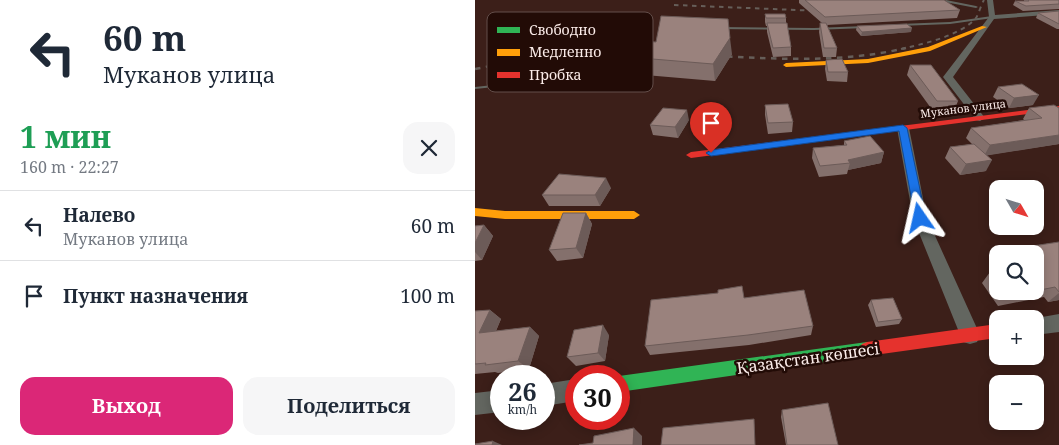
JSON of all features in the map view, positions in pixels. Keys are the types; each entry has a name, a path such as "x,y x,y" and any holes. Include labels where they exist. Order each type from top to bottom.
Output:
{"street":[{"path":"980,118 948,78 985,27 990,12 990,0"},
{"path":"990,12 1059,12"},
{"path":"787,65 868,62 930,49 985,27"},
{"name":"Муканов улица","path":"691,155 1059,108"},
{"path":"903,128 920,218 970,335"},
{"path":"475,212 505,215 634,215"},
{"path":"1044,324 1059,322"},
{"name":"Қазақстан көшесі","path":"630,382 989,332"},
{"path":"475,404 490,402"}],"lane":[{"path":"945,0 976,7"},
{"path":"892,25 950,23 990,12"},
{"path":"717,28 814,29 872,26"}],"building":[{"path":"805,0 944,0 960,10 825,17"},
{"path":"1059,0 1059,4 1026,6 1015,1"},
{"path":"1059,11 1059,24 1038,13"},
{"path":"765,14 785,14 786,18 766,18"},
{"path":"661,16 728,19 730,38 713,64 653,59 653,42 656,42"},
{"path":"767,23 787,23 791,47 773,48"},
{"path":"820,23 826,23 837,48 824,48"},
{"path":"907,24 912,28 862,32 857,26"},
{"path":"842,59 848,72 828,72 826,60"},
{"path":"910,65 931,65 958,101 937,101"},
{"path":"1022,84 1039,95 1014,98 998,87"},
{"path":"788,104 793,122 768,123 765,105"},
{"path":"1054,105 1059,108 1059,135 990,145 971,128 1042,118 1029,108"},
{"path":"663,108 687,110 675,127 650,125"},
{"path":"870,136 884,152 848,160 850,163 820,166 813,148 847,145 844,141"},
{"path":"974,144 992,160 966,164 950,147"},
{"path":"559,174 606,178 595,195 542,195"},
{"path":"563,213 586,213 576,248 549,250"},
{"path":"484,225 475,243 475,226"},
{"path":"1059,242 1059,292 1055,287 1044,289 1044,245 1039,245"},
{"path":"742,286 744,298 804,290 813,326 645,346 651,300 718,293 718,290"},
{"path":"893,298 902,319 878,322 871,300"},
{"path":"490,310 479,333 530,327 518,361 485,365 486,363 475,364 475,311"},
{"path":"603,325 598,353 567,357 574,330"},
{"path":"828,403 838,445 787,445 782,410"},
{"path":"754,419 755,445 661,445 663,428"},
{"path":"634,428 633,445 579,445 593,443 594,436"},
{"path":"493,441 492,445 475,445 475,444"}],"railway":[{"path":"901,49 920,45 961,30 976,18 984,0"},
{"path":"674,5 821,11"},
{"path":"716,56 788,59 835,58 882,53 906,48"},
{"path":"475,69 487,67"}],"traffic: fast":[{"path":"630,382 867,349"}],"traffic: slow":[{"path":"786,65 868,61 930,49 984,27"},
{"path":"475,212 505,215 634,215"}],"traffic: jam":[{"path":"691,155 1059,108"},
{"path":"867,349 989,332"}],"route":[{"path":"711,153 903,128 920,218"}]}
